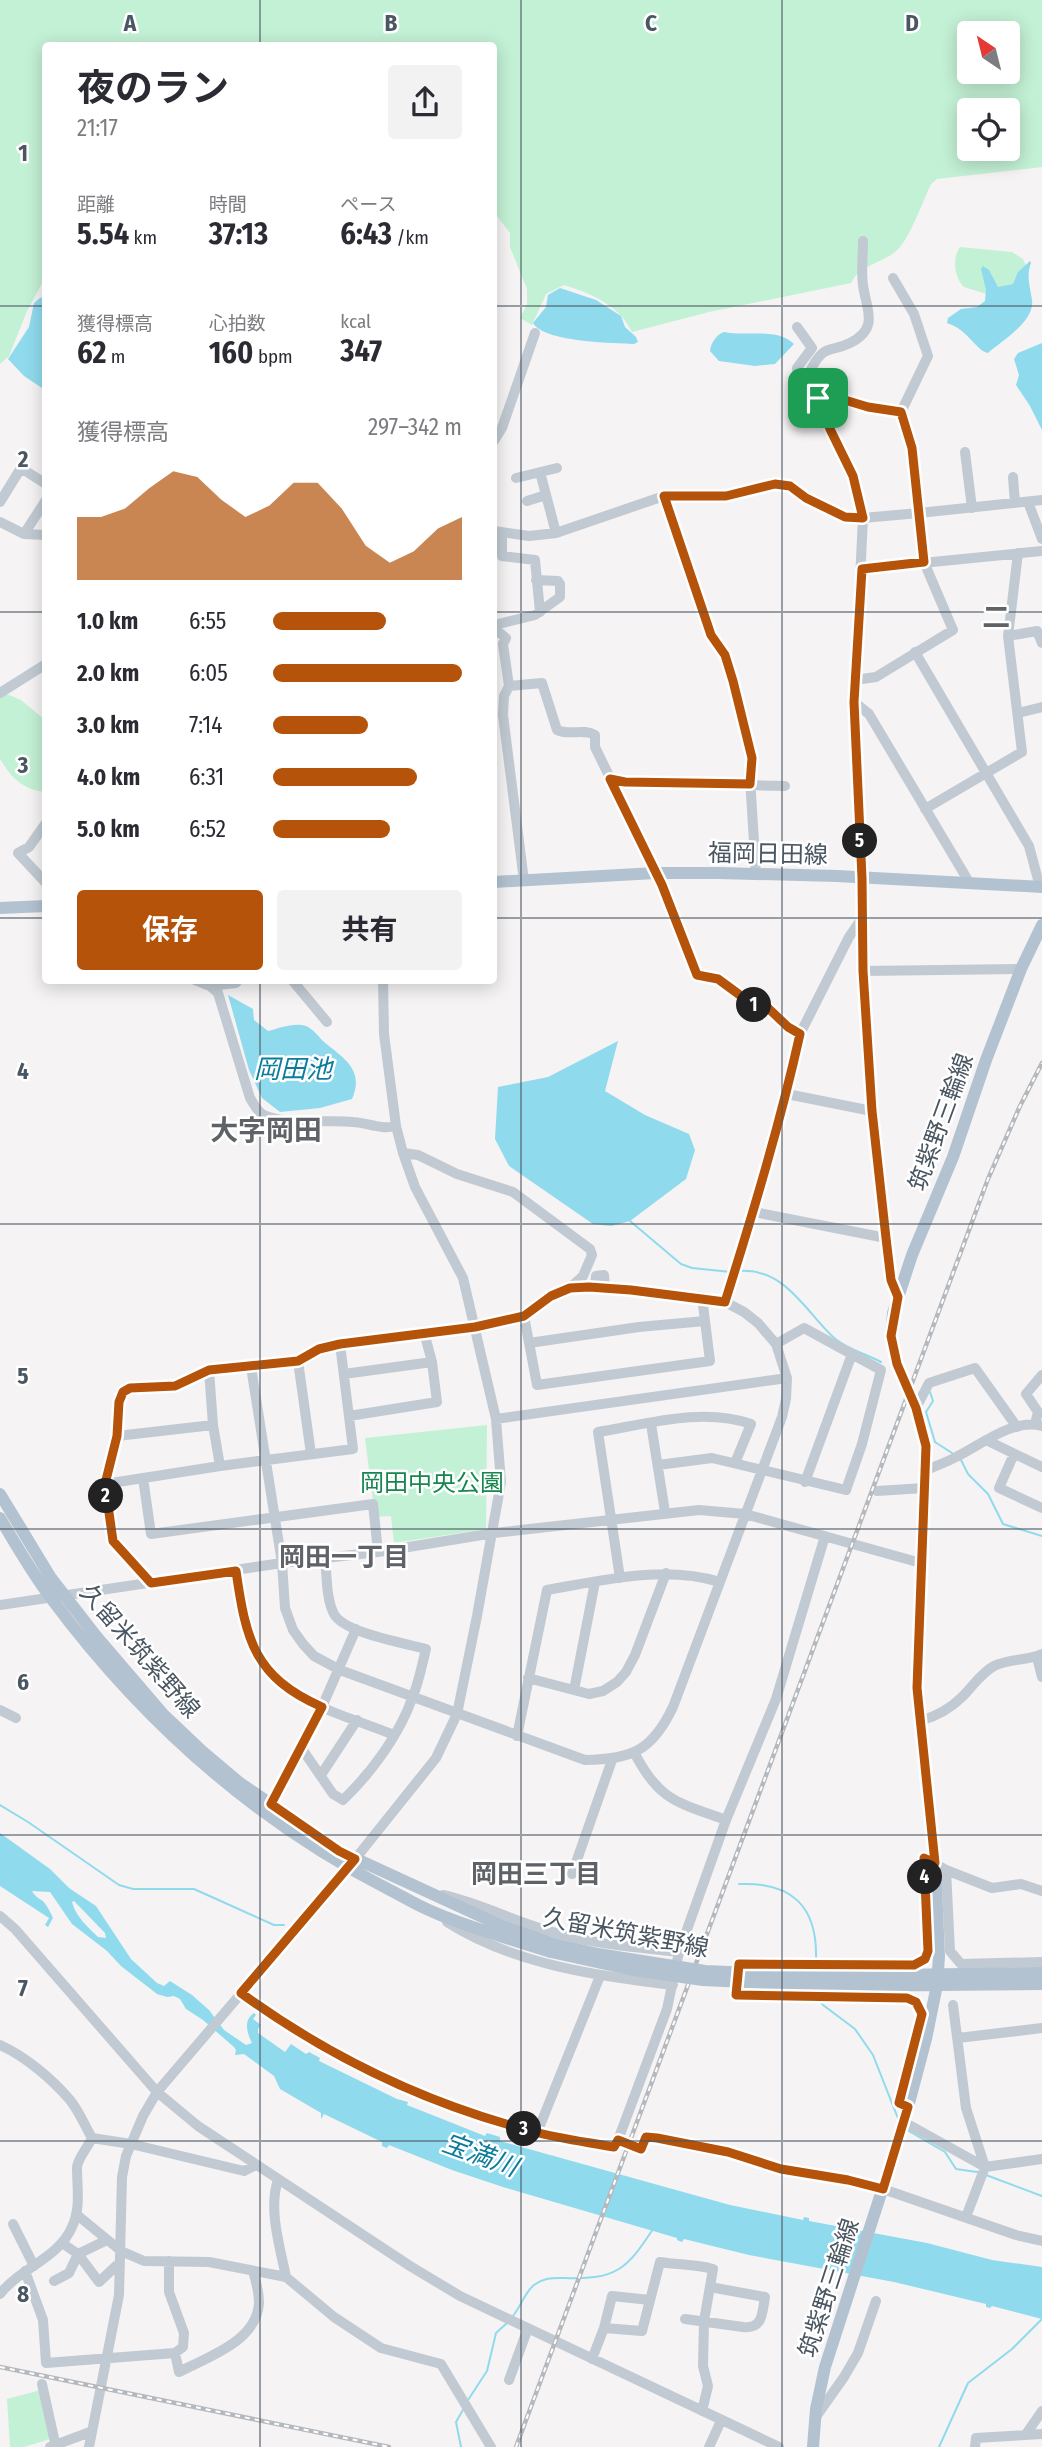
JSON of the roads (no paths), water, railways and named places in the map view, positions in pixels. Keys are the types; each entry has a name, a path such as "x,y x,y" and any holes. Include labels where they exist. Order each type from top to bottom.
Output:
{"main road":[{"name":"福岡日田線","path":"497,882 655,873 756,874 1041,887"},
{"path":"0,908 42,906"},
{"name":"筑紫野三輪線","path":"813,2447 815,2418 825,2367 904,2122 926,2039 939,1956 935,1863 917,1688 926,1446 916,1408 897,1364 891,1336 898,1297 912,1255 953,1157 1021,969 1042,925"},
{"name":"久留米筑紫野線","path":"0,1494 57,1597 162,1713 240,1783 339,1851 351,1863 552,1948"},
{"name":"久留米筑紫野線","path":"0,1518 118,1682 194,1756 265,1815 431,1911 552,1948 705,1971 822,1981 937,1980 1042,1984"},
{"name":"久留米筑紫野線","path":"937,1980 1042,1973"}],"street":[{"path":"863,241 863,285 870,321 862,334 849,343 830,348 816,359 811,369 812,387 853,476 863,518 854,702 862,878 863,971 872,1111 891,1280 898,1297"},
{"path":"855,681 876,677 953,630 924,562 912,448 901,412 928,356 914,314 893,278"},
{"path":"797,327 812,348 797,368 799,382 809,393 825,394 868,407 901,412"},
{"path":"497,436 535,333"},
{"path":"965,452 972,508"},
{"path":"0,502 21,468 42,481"},
{"path":"516,478 557,468"},
{"path":"540,472 556,533"},
{"path":"1013,477 1015,503"},
{"path":"540,612 535,560 502,556 498,531 529,536 556,533 664,496 726,496 775,484 790,486 806,498 845,517 863,518 1042,500"},
{"path":"527,501 546,495"},
{"path":"664,496 711,635 725,655 752,758 750,784 756,874"},
{"path":"1028,502 1042,539"},
{"path":"24,534 42,506"},
{"path":"0,522 24,534 42,536"},
{"path":"862,569 1042,551"},
{"path":"925,809 1021,752 1008,636 1018,553"},
{"path":"497,626 540,612 560,597 558,581 536,580"},
{"path":"497,630 506,638 498,644 509,686 498,721 524,881"},
{"path":"1008,636 1037,631 1042,643"},
{"path":"915,652 1029,846 1041,887"},
{"path":"0,693 42,667"},
{"path":"509,686 542,683 557,730 563,733 591,732 595,735 595,747 662,885 697,975 718,979 752,1004 767,1007 788,1027 800,1034"},
{"path":"854,702 869,714 969,882"},
{"path":"1018,713 1042,707"},
{"path":"610,779 625,782 785,786"},
{"path":"42,829 29,847 18,853 42,879"},
{"path":"725,1302 754,1212 787,1094 800,1034 849,937 862,918"},
{"path":"863,971 1021,969"},
{"path":"205,984 218,993 250,1098 258,1111 264,1115 294,1120 356,1122 384,1129 396,1126"},
{"path":"210,986 227,984"},
{"path":"295,984 327,1023"},
{"path":"89,2447 119,2295 125,2157 157,2092 436,1758 457,1714 494,1533 501,1482 496,1419 463,1278 415,1187 403,1153 396,1126 384,1034 383,984"},
{"path":"787,1094 872,1111"},
{"path":"151,1583 113,1541 105,1484 117,1436 119,1402 123,1392 130,1388 175,1386 209,1370 298,1361 319,1349 340,1344 475,1327 524,1316 551,1296 570,1288 583,1276 592,1255 590,1249 513,1192 457,1174 418,1155 403,1153"},
{"path":"754,1212 886,1238"},
{"path":"251,1367 282,1563 285,1608 293,1630 314,1656 340,1670 585,1760 612,1760 650,1743 662,1729 673,1707 782,1417 787,1378 776,1344 758,1323 725,1302 702,1297 570,1288"},
{"path":"524,1316 537,1385 710,1361 702,1297"},
{"path":"529,1343 705,1321"},
{"path":"776,1344 804,1328 881,1370 897,1364"},
{"path":"349,1416 437,1402 432,1362 424,1332"},
{"path":"105,1484 220,1466 353,1450 340,1344"},
{"path":"805,1482 852,1354"},
{"path":"298,1361 311,1454"},
{"path":"344,1374 432,1362"},
{"path":"916,1408 929,1383 975,1368 1017,1427"},
{"path":"209,1370 213,1424 220,1466"},
{"path":"658,1465 712,1458 846,1490 862,1444 881,1370"},
{"path":"926,1470 1017,1427 1039,1425 1038,1412 1026,1394 1042,1375"},
{"path":"496,1419 787,1378"},
{"path":"620,1578 598,1432 706,1416 732,1417 751,1423 735,1463"},
{"path":"117,1436 213,1424"},
{"path":"651,1424 665,1512"},
{"path":"986,1440 1042,1467"},
{"path":"1014,1454 999,1488 1042,1508"},
{"path":"143,1478 151,1534 373,1504 378,1552"},
{"path":"877,1491 924,1488"},
{"path":"0,1605 494,1533 699,1510 745,1514 921,1563"},
{"path":"238,1996 302,2034 393,2082 486,2119 537,2133 614,2147 667,2009 679,1952 726,1820 776,1699 825,1536"},
{"path":"300,1746 333,1794 343,1800 368,1772 394,1735 413,1698 426,1649 356,1629 341,1622 334,1614 325,1559"},
{"path":"236,1571 242,1617 259,1659 285,1686 301,1698 394,1735"},
{"path":"517,1736 547,1590 666,1573 696,1574 720,1581"},
{"path":"528,1678 589,1694 603,1691 617,1682 626,1672 666,1573"},
{"path":"574,1690 595,1582"},
{"path":"271,1804 340,1670 356,1629"},
{"path":"920,1721 938,1716 993,1667 1013,1659 1039,1656 1042,1677"},
{"path":"0,1710 16,1718"},
{"path":"321,1775 357,1720"},
{"path":"634,1752 652,1784 670,1799 726,1820"},
{"path":"572,1874 612,1760"},
{"path":"908,2107 899,2103 922,2014 916,2002 907,1998 736,1995 739,1964 920,1963 928,1951 924,1858 992,1888 1021,1884 1042,1891"},
{"path":"946,1870 950,1951 961,1964 1042,1962"},
{"path":"415,1888 472,1901 545,1930 595,1943 679,1952"},
{"path":"431,1911 486,1945 600,1976 673,1985"},
{"path":"0,1916 15,1929 157,2092 198,2126 450,2290 779,2447"},
{"path":"537,2133 600,1976"},
{"path":"953,2005 966,2108 985,2167 966,2217"},
{"path":"958,2038 1042,2028"},
{"path":"0,2045 54,2084 71,2101 92,2138"},
{"path":"904,2122 985,2167 1042,2158"},
{"path":"618,2140 641,2149 646,2137 657,2138 728,2152 781,2169 848,2180 1042,2241"},
{"path":"92,2138 131,2144 244,2171 257,2165"},
{"path":"0,2294 62,2242 71,2229 76,2214 79,2180 77,2165 92,2138"},
{"path":"278,2180 273,2194 286,2277"},
{"path":"76,2214 121,2251 144,2261 209,2262 286,2277 334,2317 381,2348 441,2364 491,2447"},
{"path":"13,2224 43,2320 46,2363 175,2353 183,2347 185,2341 169,2292 169,2262"},
{"path":"54,2281 69,2273 78,2254 107,2240"},
{"path":"62,2242 78,2254 99,2282 116,2266 120,2266"},
{"path":"604,2328 642,2331 660,2262 692,2264 713,2269 704,2321 703,2366 708,2386 702,2411"},
{"path":"175,2353 179,2372 247,2333 256,2319 259,2306 253,2271"},
{"path":"685,2319 751,2328 762,2320 765,2297 710,2287"},
{"path":"592,2359 612,2297 650,2300"},
{"path":"815,2418 858,2353 876,2301"},
{"path":"509,2380 528,2328"},
{"path":"42,2384 54,2446 90,2432"},
{"path":"1026,2434 1042,2411"},
{"path":"709,2447 720,2423"},
{"path":"975,2447 976,2438 1042,2434"}],"water":[{"path":"1030,261 1032,308 1017,330 988,353 961,330 947,323 948,318 961,309 977,307 985,301 986,290 981,269 983,266 989,270 998,287 1013,284 1018,272"},
{"path":"560,288 596,300 621,316 625,327 638,342 634,344 579,340 564,338 540,329 533,323 546,307 548,295"},
{"path":"40,298 42,388 24,376 8,359 29,327 34,303"},
{"path":"724,332 770,334 794,344 775,364 755,366 719,361 710,351 711,345"},
{"path":"1042,343 1042,430 1016,385 1019,375 1014,359 1018,353"},
{"name":"岡田池","path":"228,995 253,1009 254,1020 268,1031 297,1025 306,1026 313,1031 350,1065 356,1080 352,1099 320,1108 280,1112 262,1098 249,1070"},
{"path":"618,1041 605,1091 645,1115 689,1134 695,1150 686,1179 630,1221 611,1226 593,1224 509,1166 495,1139 498,1087 548,1077"},
{"name":"宝満川","path":"0,1833 96,1906 131,1959 157,1983 164,1986 170,1981 192,1995 209,2010 224,2030 246,2045 252,2043 247,2023 254,2013 256,2015 253,2019 261,2025 258,2033 285,2052 291,2044 306,2054 309,2052 320,2058 319,2061 408,2102 407,2105 485,2136 487,2133 500,2137 500,2141 730,2205 803,2220 804,2217 809,2218 809,2221 927,2243 992,2260 1042,2267 1042,2319 894,2282 749,2255 684,2239 682,2242 677,2238 503,2187 389,2145 387,2148 382,2146 382,2142 324,2114 321,2119 321,2113 280,2089 274,2076 244,2054 235,2055 234,2047 186,2009 180,1999 157,1994 72,1924 50,1892 32,1891 45,1903 53,1918 48,1927 45,1925 49,1918 0,1886","holes":["72,1902 105,1933 106,1938 98,1937 79,1917"]}],"waterway":[{"path":"630,1221 681,1264 692,1268 731,1272"},
{"path":"740,1271 769,1276 781,1283 837,1340 881,1362"},
{"path":"930,1392 933,1401 926,1412 935,1442 952,1453"},
{"path":"960,1458 968,1474 988,1494 1003,1524 1042,1536"},
{"path":"0,1805 119,1885 133,1889 194,1889 274,1925 284,1925"},
{"path":"739,1884 774,1887 798,1901 812,1925 816,1961"},
{"path":"820,2001 855,2029 873,2055 899,2121"},
{"path":"907,2130 945,2152 956,2169 977,2172"},
{"path":"986,2175 1042,2196"},
{"path":"513,2316 531,2288 542,2281 553,2278 597,2277 618,2269 635,2254 653,2229"},
{"path":"939,2447 968,2383 1012,2349 1042,2319"},
{"path":"468,2400 487,2371 496,2333 507,2323"},
{"path":"461,2447 456,2422 464,2408"}],"railway":[{"path":"516,2447 988,1179 1042,1063"},
{"path":"0,2367 389,2447"}],"district":[{"name":"二","path":"996,617"},
{"name":"大字岡田","path":"266,1130"},
{"name":"岡田一丁目","path":"344,1557"},
{"name":"岡田三丁目","path":"536,1874"}],"park label":[{"name":"岡田中央公園","path":"432,1483"}]}
